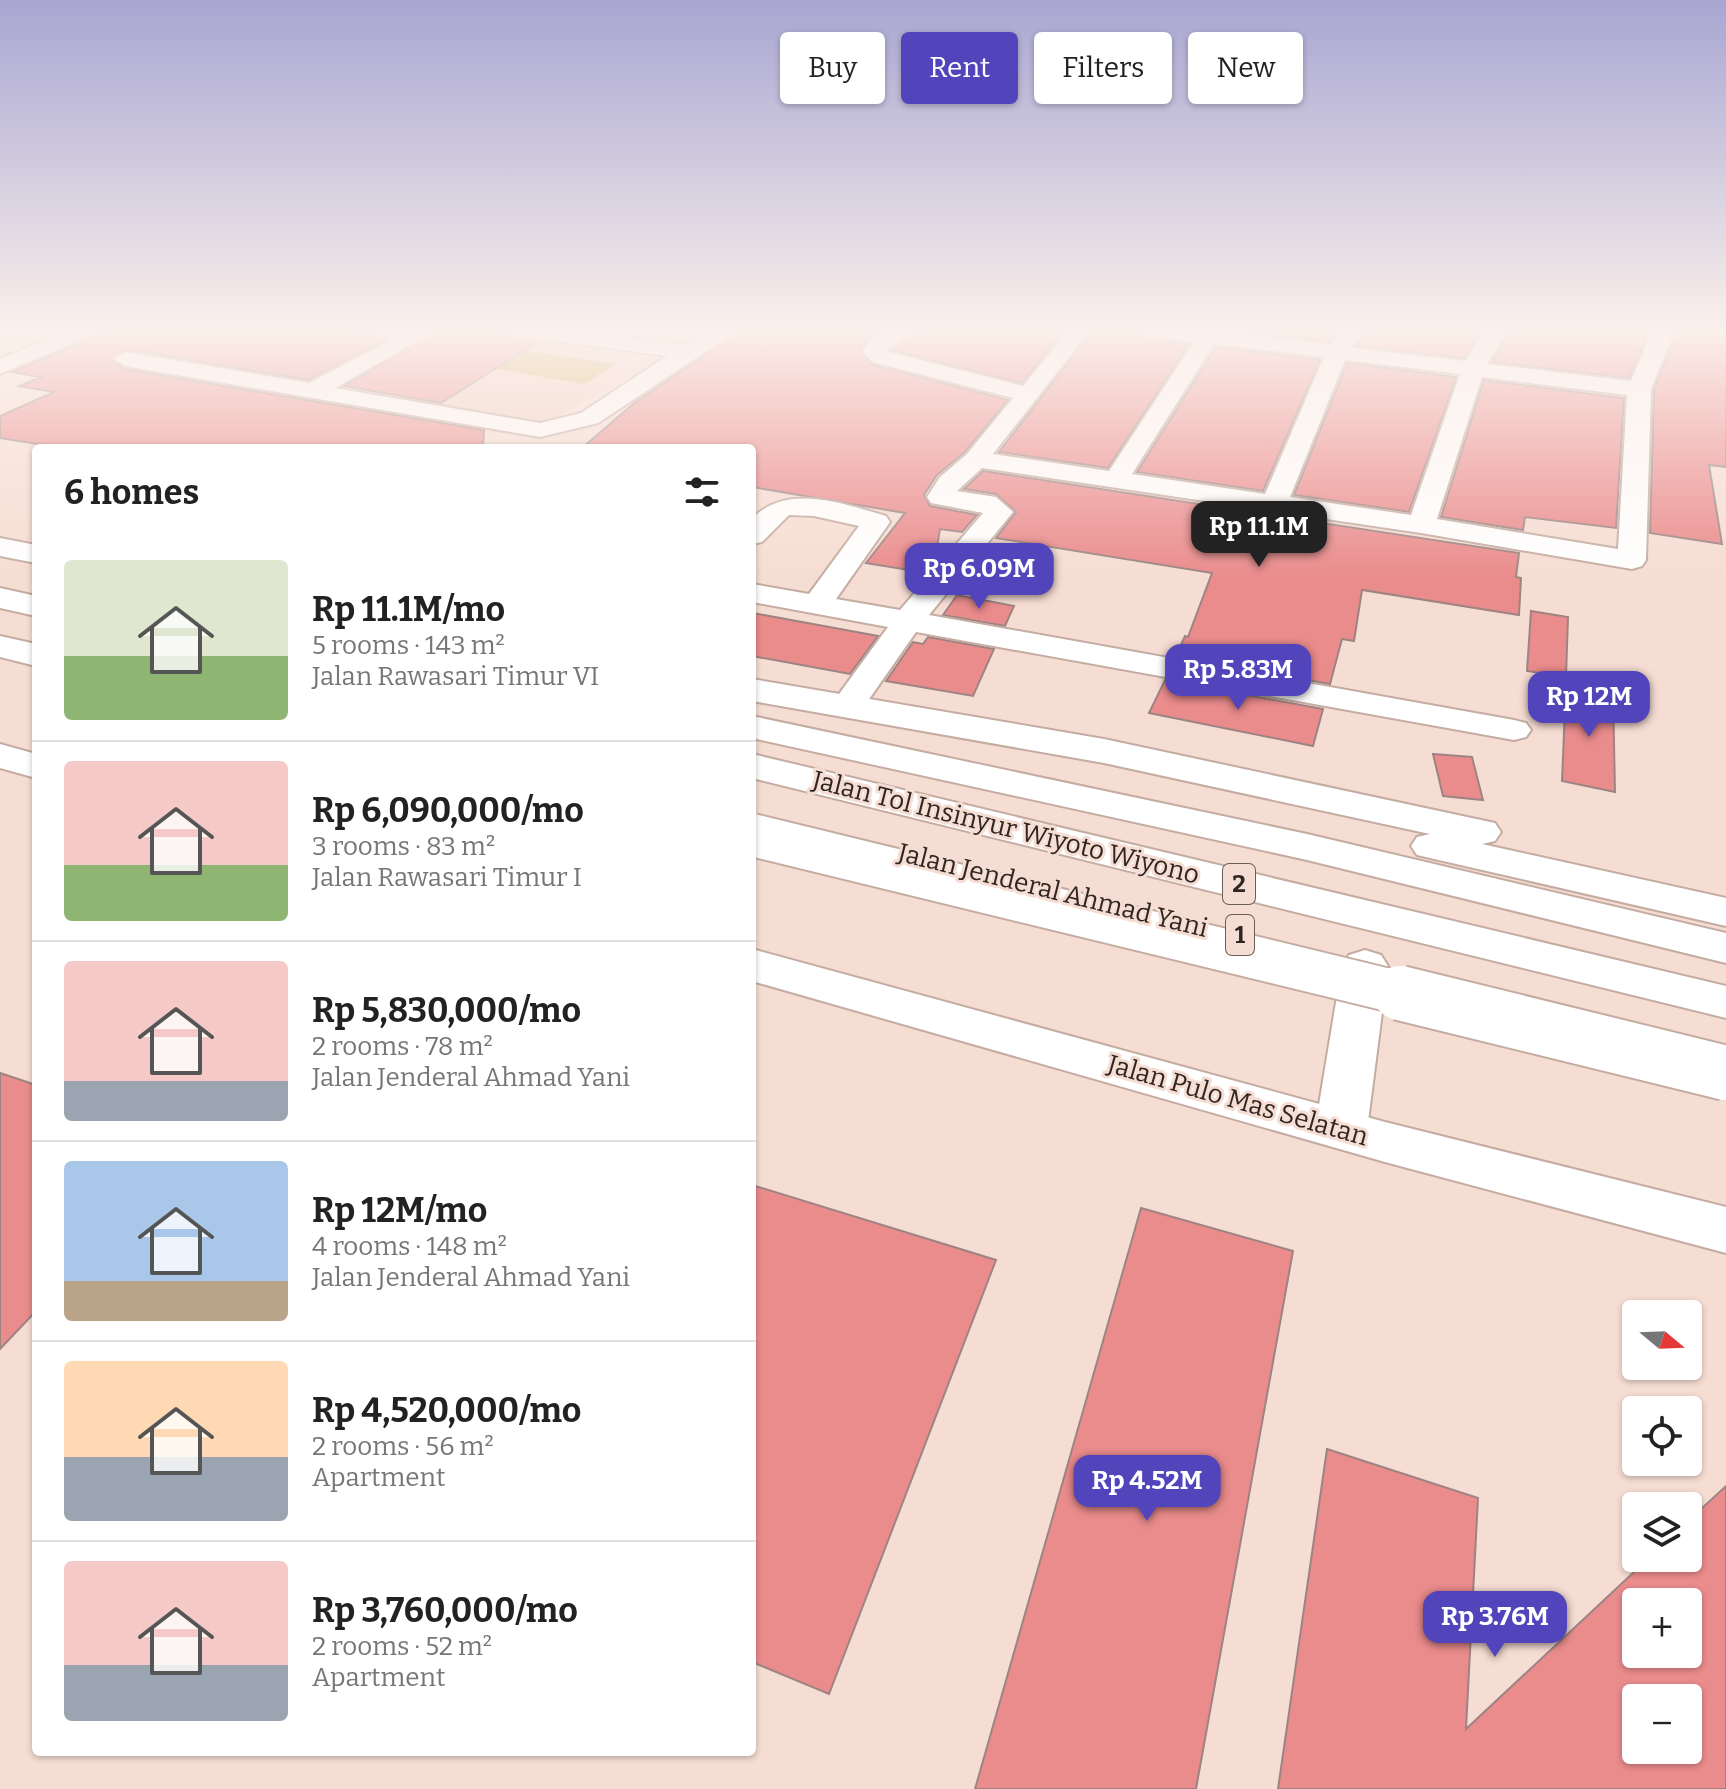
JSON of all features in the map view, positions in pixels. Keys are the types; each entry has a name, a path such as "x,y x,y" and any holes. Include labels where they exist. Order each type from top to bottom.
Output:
{"main road":[{"path":"0,547 32,553"},
{"path":"0,567 32,574"},
{"path":"0,598 32,605"},
{"path":"0,646 32,654"},
{"path":"756,691 1104,751 1410,815 1726,891"},
{"path":"756,710 1256,806 1726,912"},
{"name":"Jalan Tol Insinyur Wiyoto Wiyono","path":"756,728 1307,847 1726,949"},
{"path":"756,735 1726,949"},
{"path":"0,756 32,765"},
{"name":"Jalan Tol Insinyur Wiyoto Wiyono","path":"756,767 1726,1002"},
{"name":"Jalan Jenderal Ahmad Yani","path":"756,817 1726,1058"},
{"path":"756,836 1726,1073"},
{"name":"Jalan Pulo Mas Selatan","path":"756,966 1342,1117 1726,1230"},
{"path":"1342,1117 1365,966"}],"street":[{"path":"434,412 540,430 589,418 597,412"},
{"path":"848,705 907,622 999,512 986,503 940,497 949,483 976,459 1012,412"},
{"path":"1115,481 1159,412"},
{"path":"1274,504 1314,412"},
{"path":"1421,525 1458,412"},
{"path":"976,459 1421,525 1632,560 1638,412"},
{"path":"756,532 778,509 799,507 876,522 816,605"},
{"path":"756,594 1514,730"}],"shaded area":[{"path":"464,412 566,412 545,424"}],"building":[{"path":"8,412 381,412 484,430 483,444 37,444 0,438 0,416"},
{"path":"623,412 998,412 965,452 937,475 924,495 930,506 977,515 962,532 940,529 934,565 927,573 866,563 905,513 756,488 756,444 587,444"},
{"path":"1030,412 1144,412 1108,468 999,452"},
{"path":"1175,412 1297,412 1263,491 1137,472"},
{"path":"1327,412 1444,412 1409,512 1294,495"},
{"path":"1474,412 1623,412 1616,528 1525,517 1523,530 1441,517"},
{"path":"1653,412 1726,412 1726,467 1709,465 1722,544 1650,533"},
{"path":"983,471 1519,553 1516,577 1521,578 1519,615 1362,590 1354,641 1342,639 1330,684 1176,656 1185,636 1188,637 1212,573 996,538 1016,512 996,494 964,489"},
{"path":"957,595 1014,606 1005,626 943,615"},
{"path":"1531,611 1568,617 1566,677 1527,671"},
{"path":"756,614 878,636 850,674 756,657"},
{"path":"928,637 994,649 973,696 886,681 913,642 923,644"},
{"path":"1165,680 1323,709 1313,746 1149,713"},
{"path":"1566,685 1613,694 1615,792 1562,781"},
{"path":"1433,754 1472,757 1483,800 1443,796"},
{"path":"0,1073 32,1084 32,1315 0,1349"},
{"path":"756,1186 996,1260 829,1694 756,1664"},
{"path":"1141,1208 1293,1251 1196,1789 975,1789"},
{"path":"1327,1449 1478,1498 1466,1729 1634,1572 1702,1572 1702,1508 1726,1486 1726,1789 1278,1789"}]}
